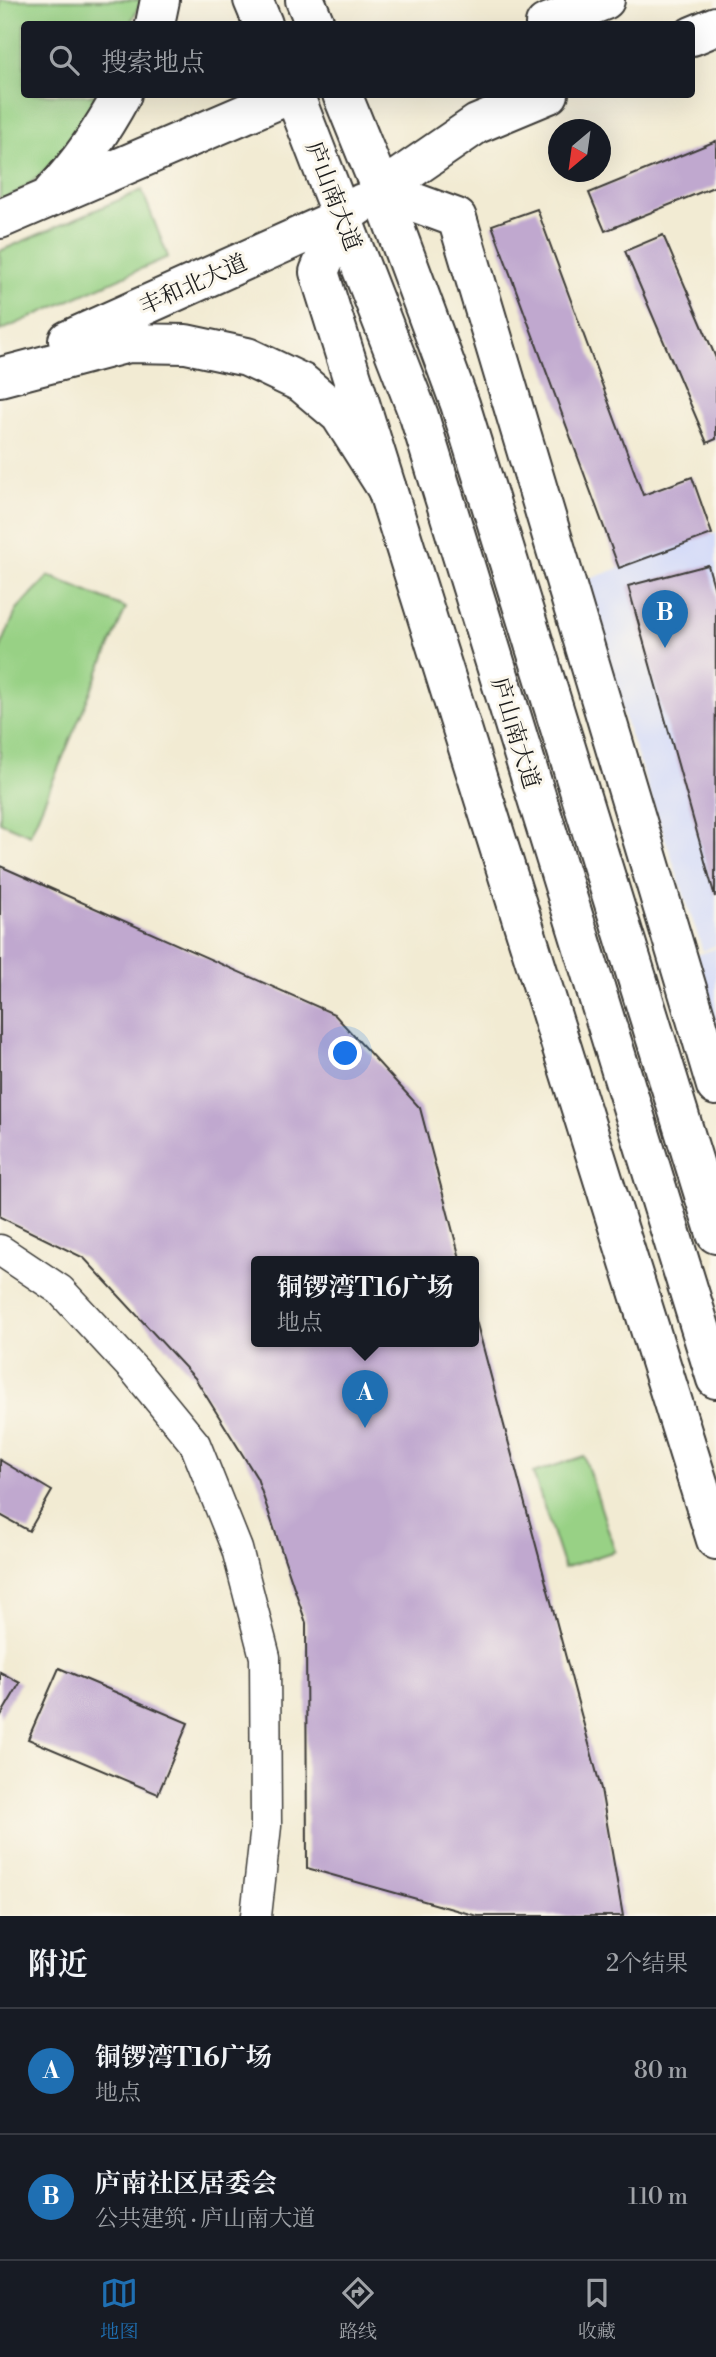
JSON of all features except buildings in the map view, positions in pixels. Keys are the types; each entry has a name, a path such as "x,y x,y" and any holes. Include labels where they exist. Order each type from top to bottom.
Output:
{"main road":[{"path":"156,21 160,0"},
{"path":"253,0 262,21"},
{"path":"305,0 314,21"},
{"path":"552,21 605,0"},
{"path":"695,34 716,26"},
{"path":"46,199 73,171 97,139 120,98"},
{"path":"0,219 284,98"},
{"name":"庐山南大道","path":"295,98 419,416 716,1379"},
{"name":"庐山南大道","path":"344,98 381,190 460,404 716,1234"},
{"name":"丰和北大道","path":"0,370 342,217 477,124 539,98"},
{"path":"381,190 457,218 716,1086"},
{"path":"342,217 319,272 716,1540"},
{"path":"0,377 129,343 186,344 247,357 302,383 340,415 387,489"}],"street":[{"path":"0,1250 60,1290 136,1372 195,1444 237,1549 265,1657 267,1826 256,1916"}],"shaded area":[{"path":"716,532 716,945 703,951 579,583"},
{"path":"716,948 716,1041 686,959"}],"green space":[{"path":"0,0 142,0 132,21 21,21 21,98 96,98 80,128 46,170 32,182 0,201"},
{"path":"142,190 168,257 0,331 0,251"},
{"path":"49,576 126,608 30,835 0,822 0,649 17,609"},
{"path":"584,1456 615,1551 564,1568 533,1473"}],"place":[{"name":"庐南社区居委会","path":"665,648"},
{"name":"铜锣湾T16广场","path":"365,1428"}]}
